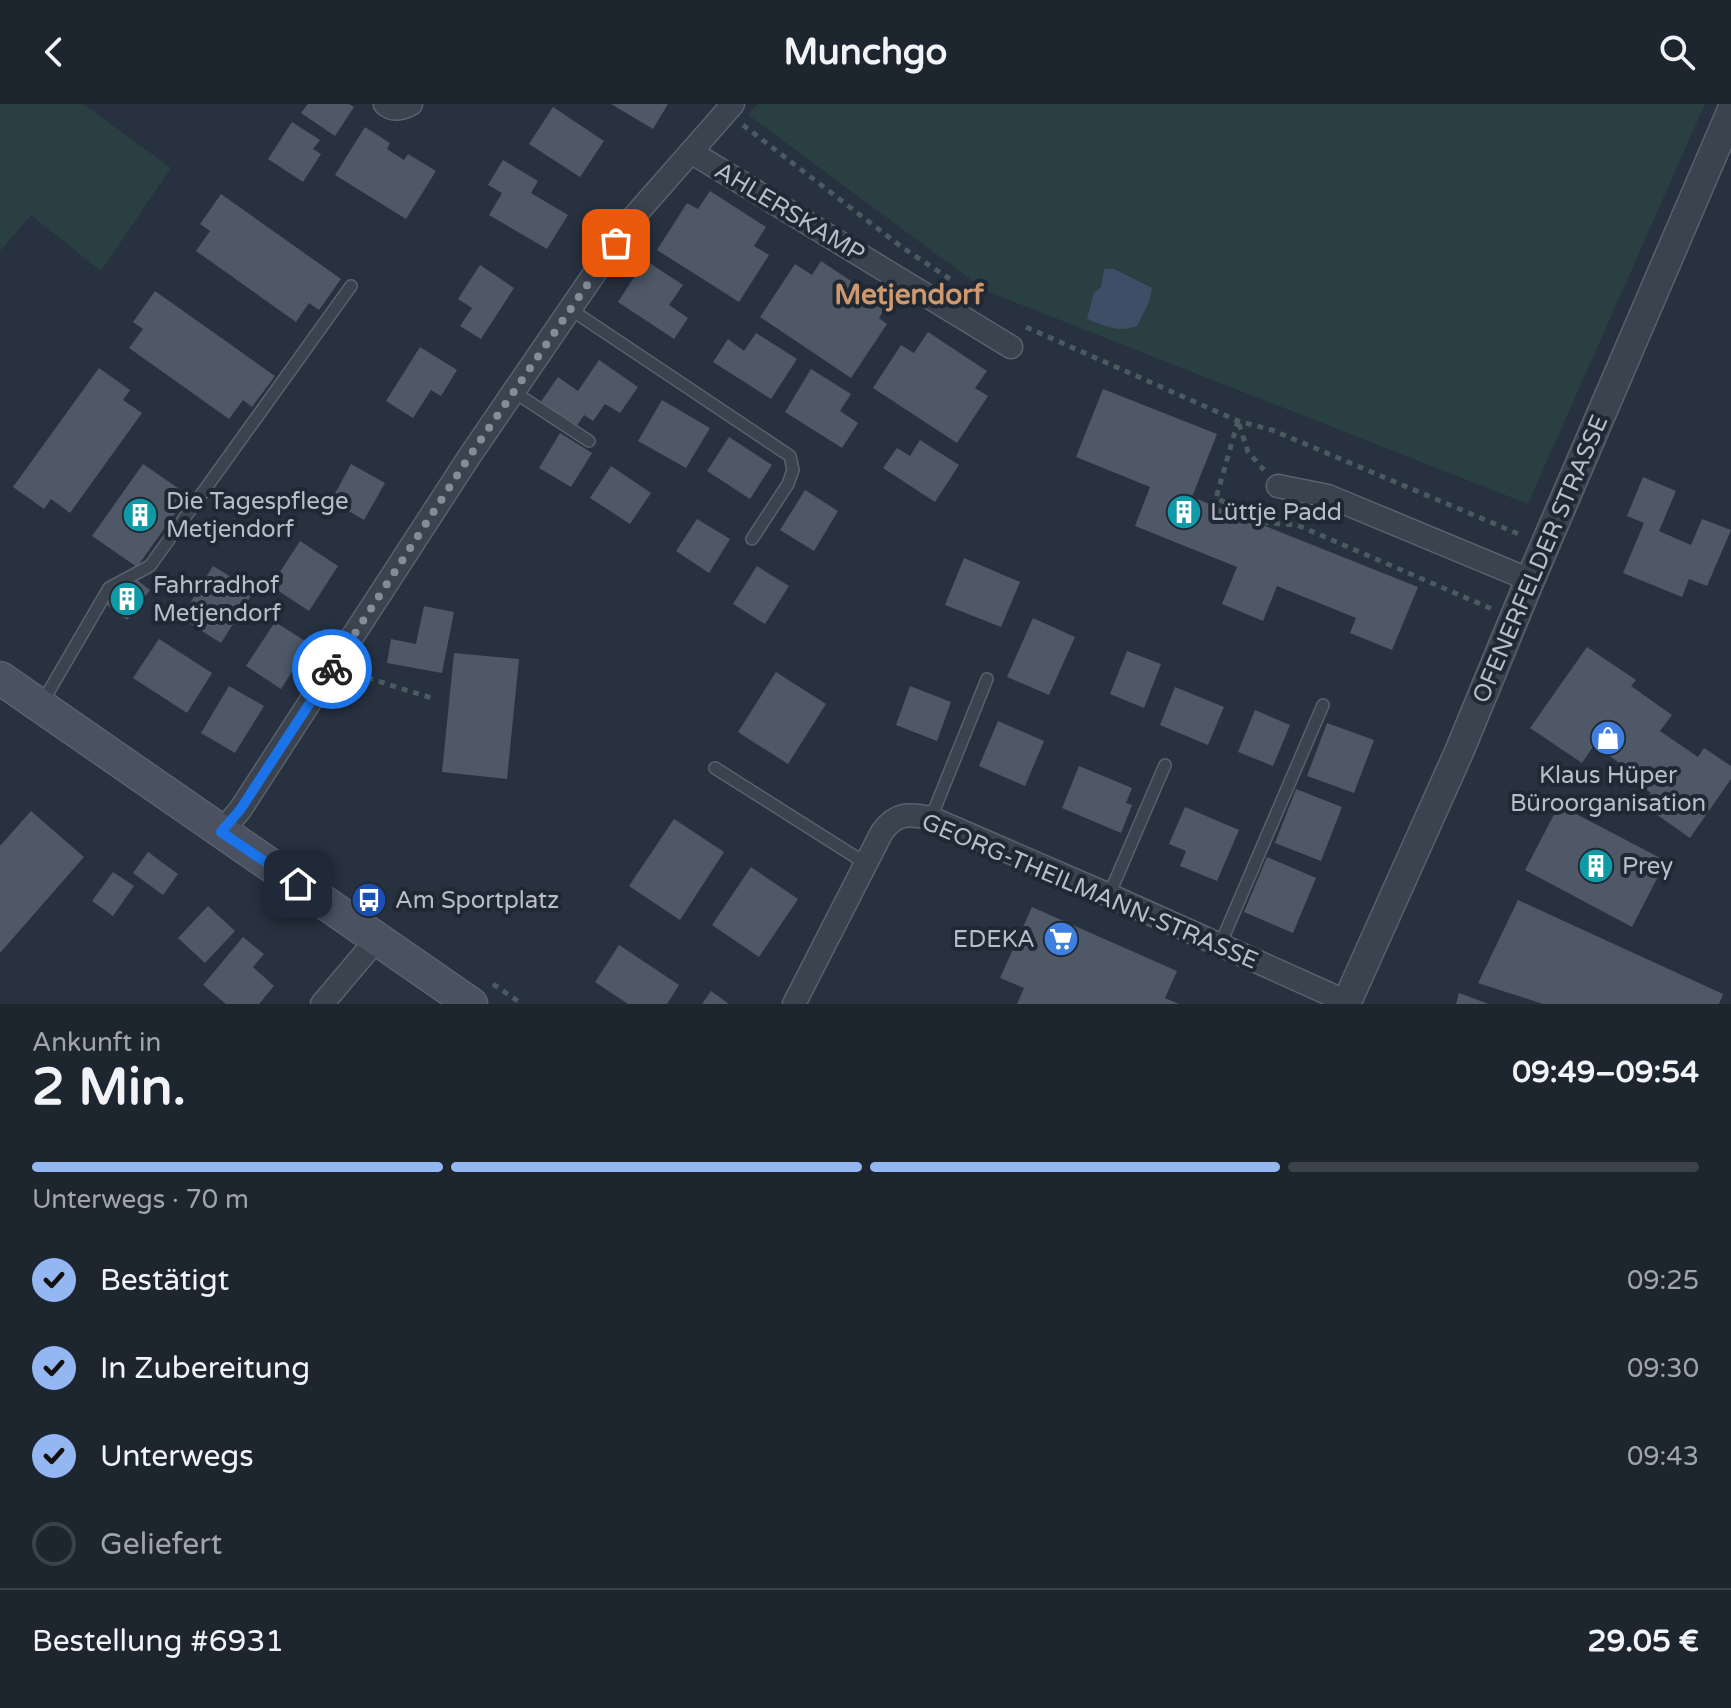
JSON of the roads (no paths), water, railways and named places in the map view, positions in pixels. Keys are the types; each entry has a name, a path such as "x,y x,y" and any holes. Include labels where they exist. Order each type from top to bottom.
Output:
{"main road":[{"path":"0,678 471,1004"}],"street":[{"path":"385,104 403,109 411,104"},
{"path":"221,832 240,810 469,457 631,220 730,108"},
{"name":"OFENERFELDER STRASSE","path":"1346,1003 1440,796 1731,112"},
{"name":"AHLERSKAMP","path":"691,152 1011,347"},
{"path":"1278,486 1328,496 1530,580"},
{"name":"GEORG-THEILMANN-STRASSE","path":"794,1004 865,863 890,822 902,815 931,818 1346,1003"},
{"path":"322,1004 377,939"}],"lane":[{"path":"40,706 109,588 150,566 351,286"},
{"path":"570,309 790,456 793,470 788,484 752,539"},
{"path":"514,392 589,441"},
{"path":"931,818 987,679"},
{"path":"1220,945 1323,705"},
{"path":"1109,895 1165,765"},
{"path":"715,768 865,863"}],"water":[{"path":"1104,269 1114,269 1152,288 1137,326 1118,329 1087,319 1094,293 1101,287"}],"place":[{"name":"Lüttje Padd","path":"1184,512"},
{"name":"Die Tagespflege Metjendorf","path":"140,515"},
{"name":"Fahrradhof Metjendorf","path":"127,599"},
{"name":"Klaus Hüper Büroorganisation","path":"1608,738"},
{"name":"Prey","path":"1596,866"},
{"name":"Am Sportplatz","path":"369,900"},
{"name":"EDEKA","path":"1061,939"}],"district":[{"name":"Metjendorf","path":"909,294"}]}
